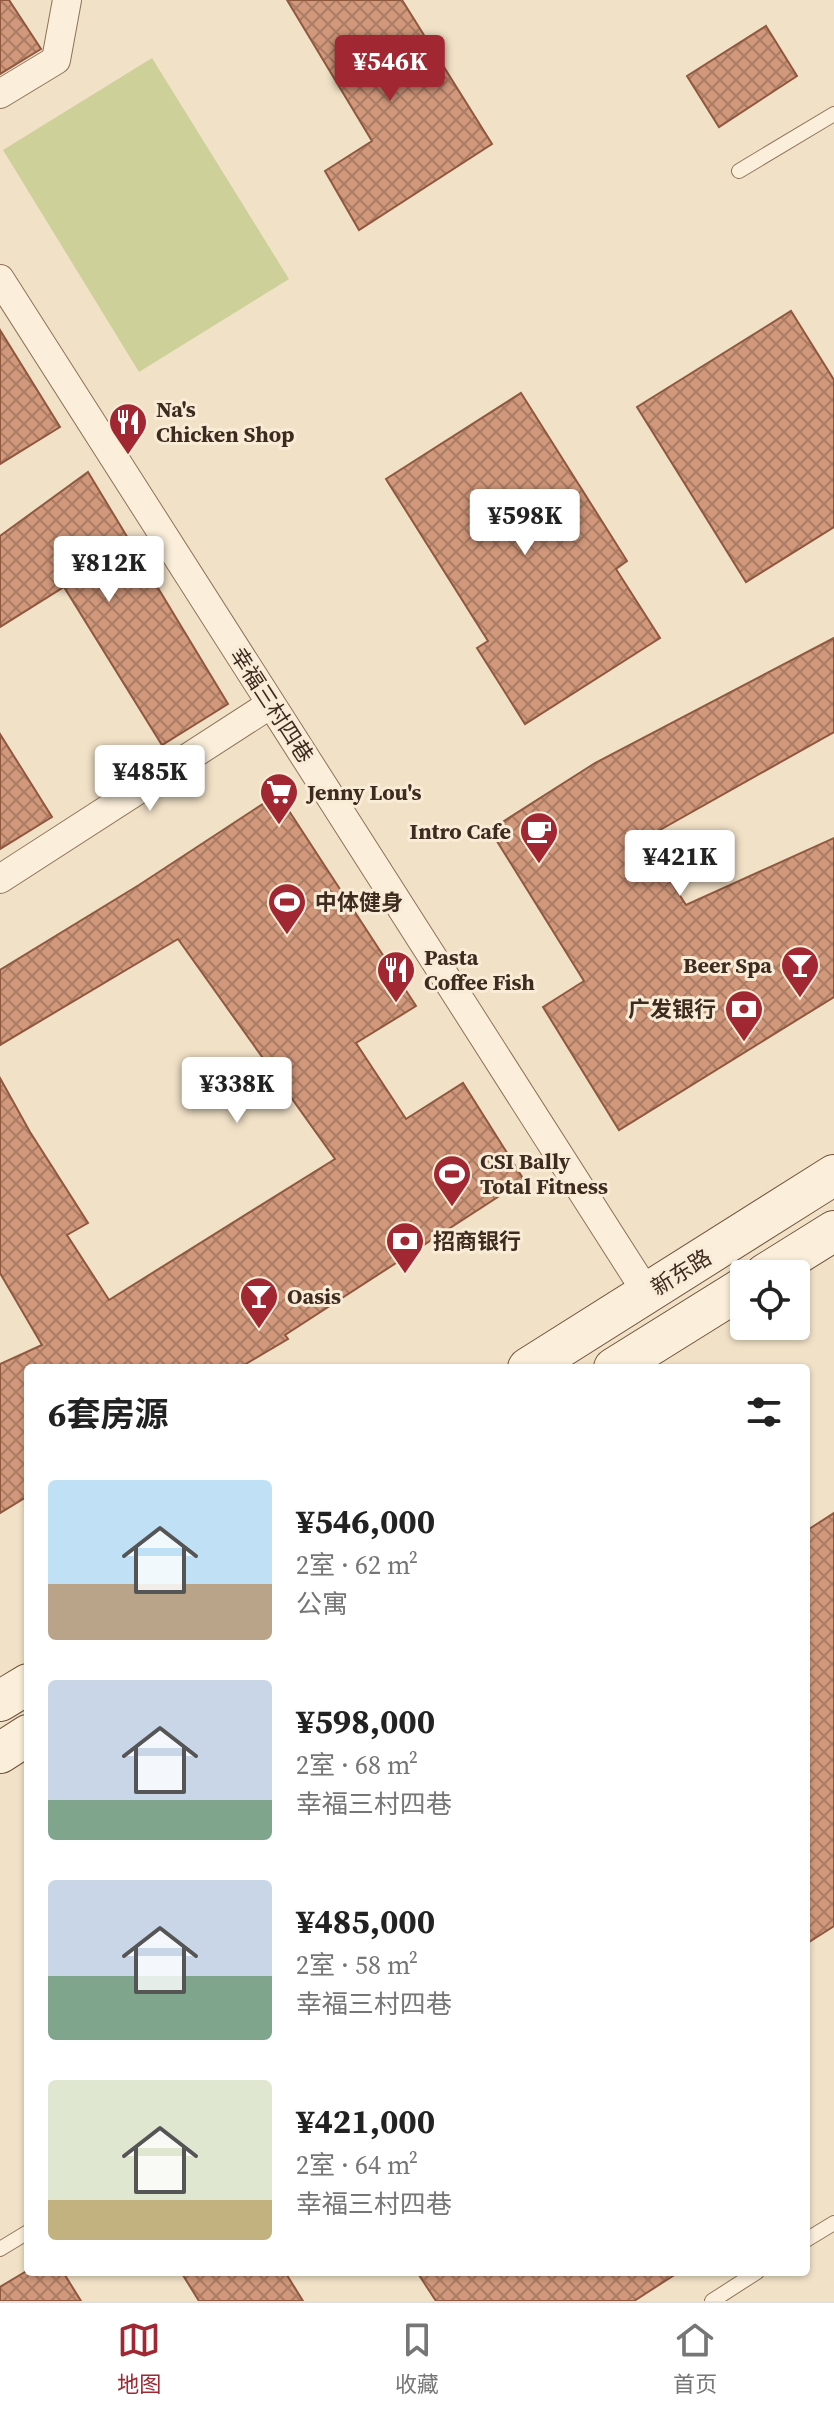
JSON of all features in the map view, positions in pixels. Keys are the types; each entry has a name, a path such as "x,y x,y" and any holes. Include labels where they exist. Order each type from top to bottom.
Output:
{"main road":[{"name":"新东路","path":"534,1364 834,1175"},
{"path":"787,1260 834,1231"},
{"name":"新东路","path":"620,1364 730,1296"},
{"path":"0,1701 24,1686"},
{"path":"0,1753 24,1738"}],"street":[{"path":"0,94 56,60 67,0"},
{"name":"幸福三村四巷","path":"0,279 647,1293"},
{"path":"0,879 271,704"}],"lane":[{"path":"739,171 834,114"},
{"path":"810,2238 834,2223"},
{"path":"0,2249 24,2234"},
{"path":"712,2301 751,2276"}],"green space":[{"path":"152,58 289,279 139,372 3,150"}],"building":[{"path":"0,0 9,0 41,49 0,74"},
{"path":"287,0 402,0 492,144 359,230 325,171 372,141"},
{"path":"766,26 797,76 719,127 687,76"},
{"path":"791,311 834,380 834,527 746,582 637,407"},
{"path":"0,330 60,427 0,464"},
{"path":"521,393 627,561 616,569 660,638 525,724 477,648 488,641 386,479"},
{"path":"88,472 228,704 162,745 64,587 0,627 0,536"},
{"path":"834,638 834,732 644,839 686,905 834,838 834,997 619,1130 543,1007 584,981 490,830 595,763"},
{"path":"0,734 52,817 0,849"},
{"path":"278,794 416,1006 356,1043 406,1119 463,1083 524,1180 285,1335 288,1339 246,1364 24,1364 24,1498 0,1513 0,1364 42,1345 0,1273 0,1078 88,1223 67,1235 109,1300 335,1159 178,939 0,1045 0,970 139,885"},
{"path":"834,1513 834,1926 810,1941 810,1528"},
{"path":"24,2273 24,2276 65,2276 81,2301 0,2301 0,2287"},
{"path":"183,2276 287,2276 303,2301 199,2301"},
{"path":"420,2276 673,2276 634,2301 436,2301"}],"place":[{"name":"Na's Chicken Shop","path":"128,456"},
{"name":"Jenny Lou's","path":"279,826"},
{"name":"Intro Cafe","path":"539,865"},
{"name":"中体健身","path":"287,936"},
{"name":"Beer Spa","path":"800,999"},
{"name":"Pasta Coffee Fish","path":"396,1004"},
{"name":"广发银行","path":"744,1043"},
{"name":"CSI Bally Total Fitness","path":"452,1208"},
{"name":"招商银行","path":"405,1275"},
{"name":"Oasis","path":"259,1330"}]}
